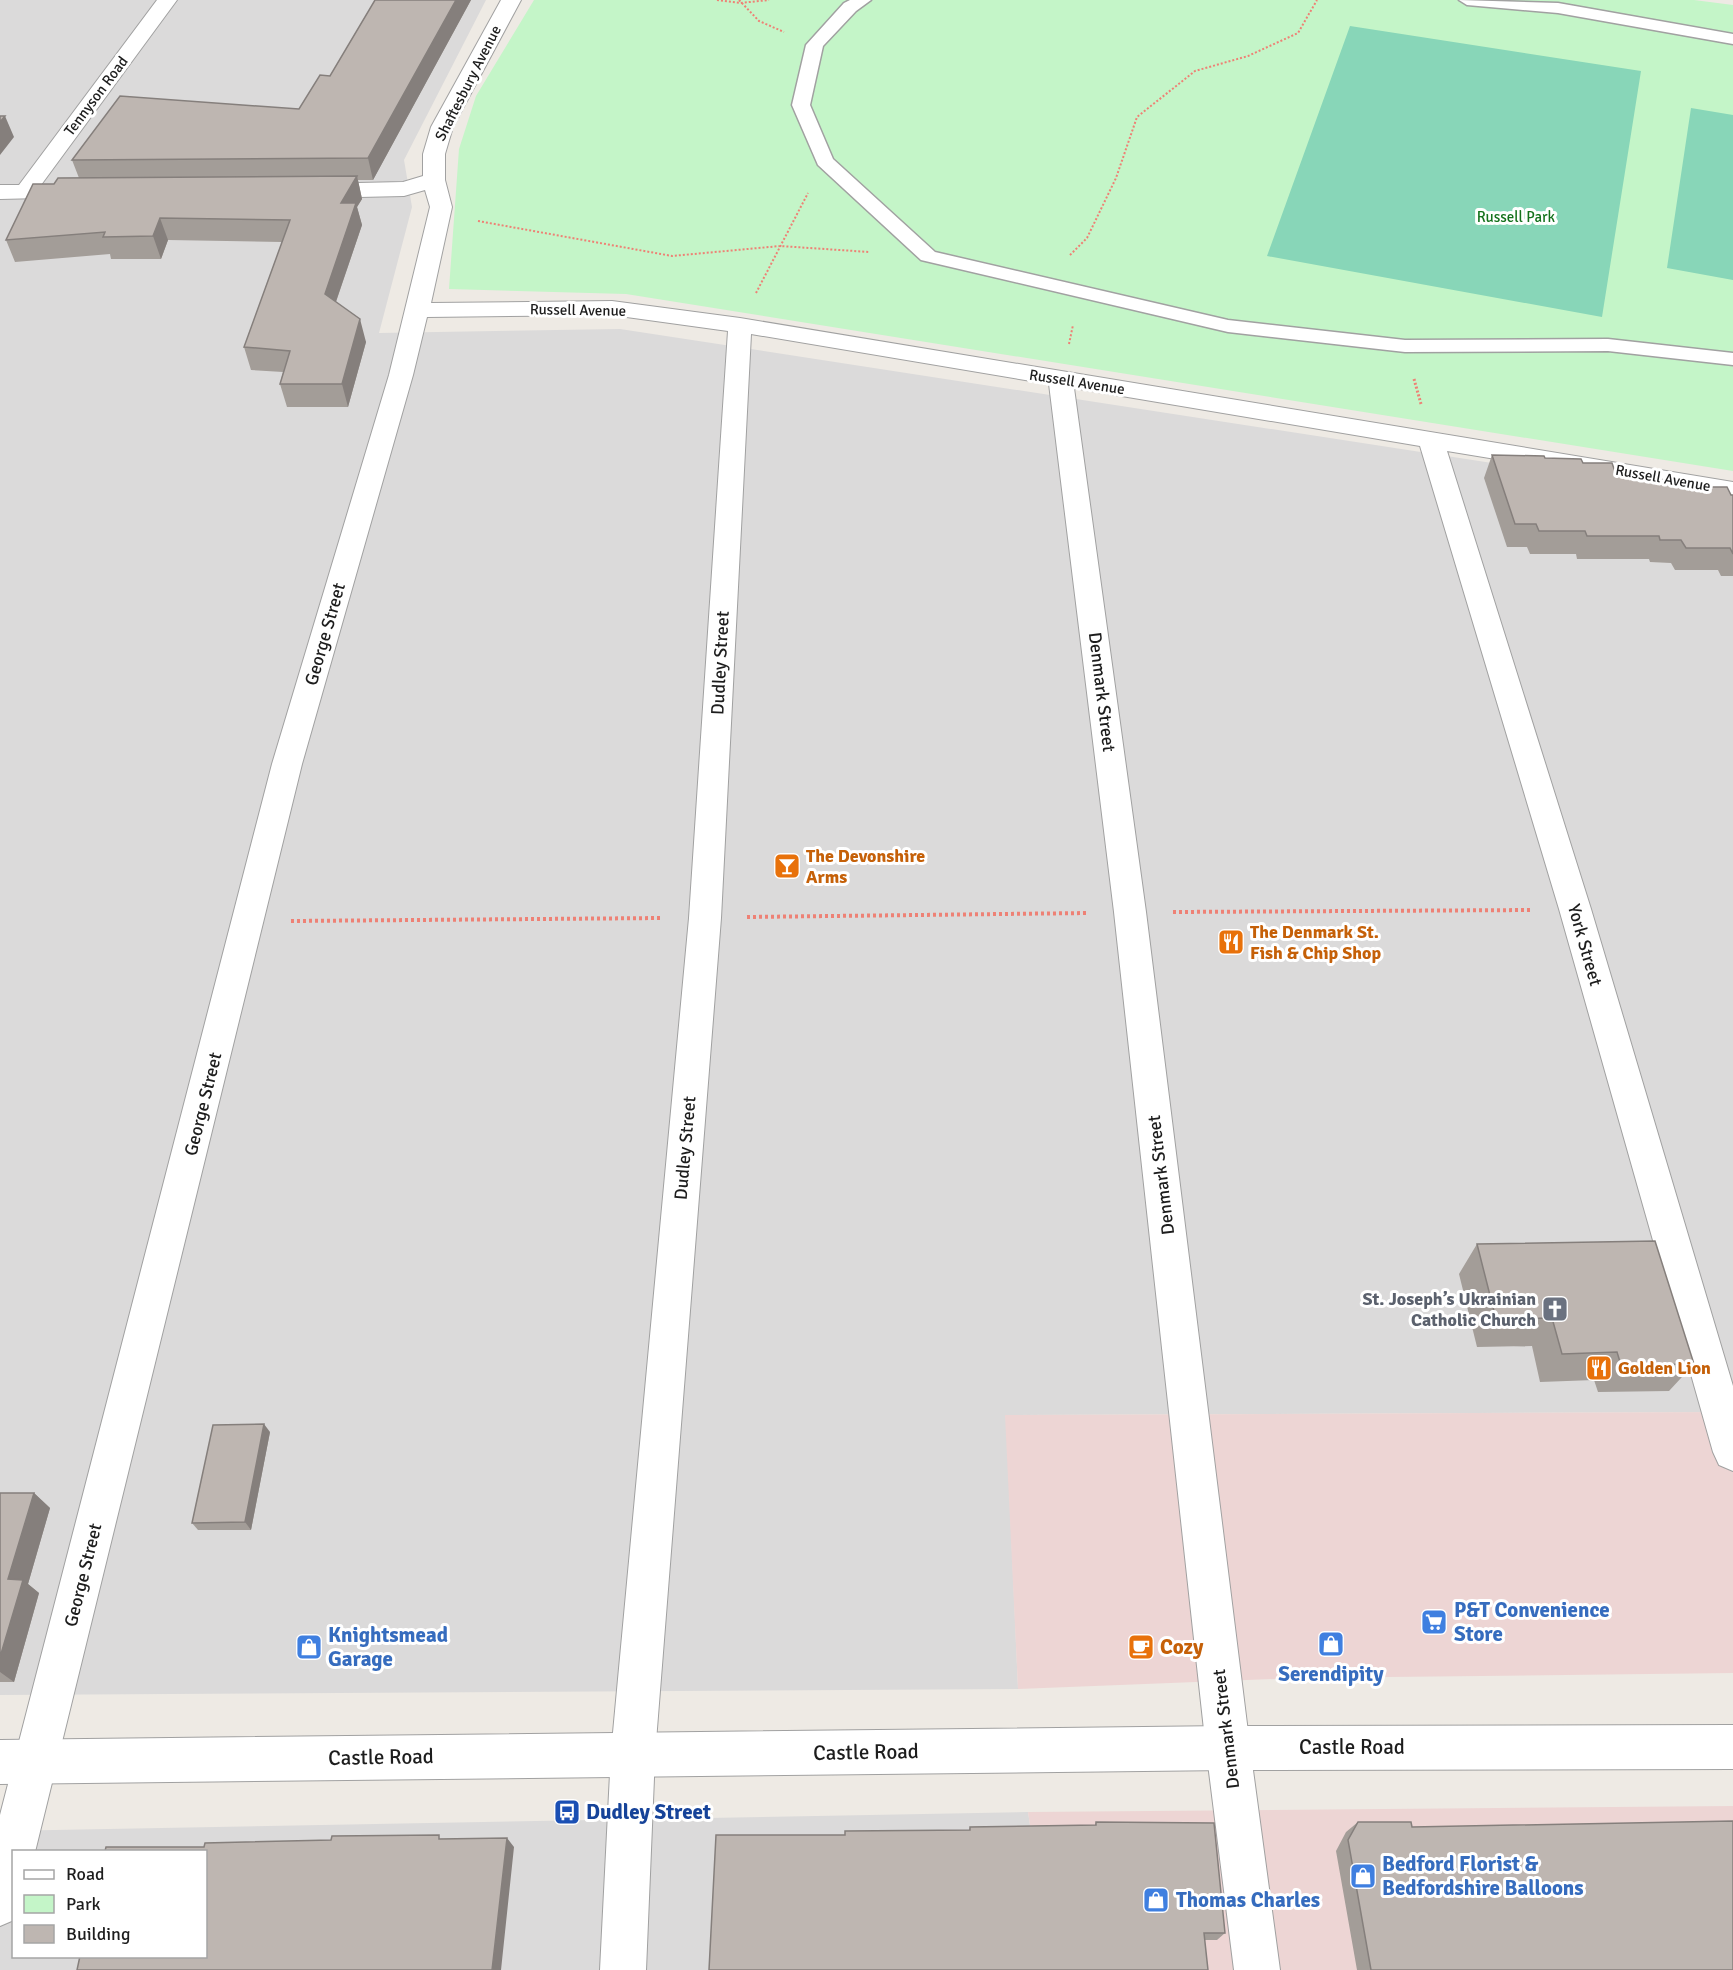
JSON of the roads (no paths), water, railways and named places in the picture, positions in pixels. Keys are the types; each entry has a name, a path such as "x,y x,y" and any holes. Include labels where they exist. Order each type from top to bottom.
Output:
{"street":[{"name":"Tennyson Road","path":"25,192 167,0"},
{"name":"Shaftesbury Avenue","path":"417,310 441,207 434,180 434,154 442,127 511,0"},
{"path":"287,192 405,189 434,180"},
{"path":"0,192 96,192"},
{"name":"Russell Avenue","path":"417,310 612,308 740,325 1733,490"},
{"name":"George Street","path":"0,1903 18,1761 249,922 287,764 401,375 417,310"},
{"name":"Dudley Street","path":"623,1970 633,1754 705,918 740,325"},
{"name":"Denmark Street","path":"1061,380 1130,912 1228,1748 1257,1970"},
{"name":"York Street","path":"1431,439 1575,909 1733,1452"},
{"name":"Castle Road","path":"18,1761 1228,1748 1733,1747"}],"lane":[{"path":"863,0 850,7 815,45 801,105 825,161 928,256 1228,326 1405,346 1608,345 1733,359"},
{"path":"1467,0 1558,8 1733,39"}],"place":[{"name":"The Devonshire Arms","path":"787,866"},
{"name":"The Denmark St. Fish & Chip Shop","path":"1231,942"},
{"name":"St. Joseph’s Ukrainian Catholic Church","path":"1555,1309"},
{"name":"Golden Lion","path":"1599,1368"},
{"name":"P&T Convenience Store","path":"1434,1622"},
{"name":"Serendipity","path":"1331,1644"},
{"name":"Knightsmead Garage","path":"309,1647"},
{"name":"Cozy","path":"1141,1647"},
{"name":"Dudley Street","path":"567,1812"},
{"name":"Bedford Florist & Bedfordshire Balloons","path":"1363,1876"},
{"name":"Thomas Charles","path":"1156,1900"}],"park label":[{"name":"Russell Park","path":"1516,217"}]}
